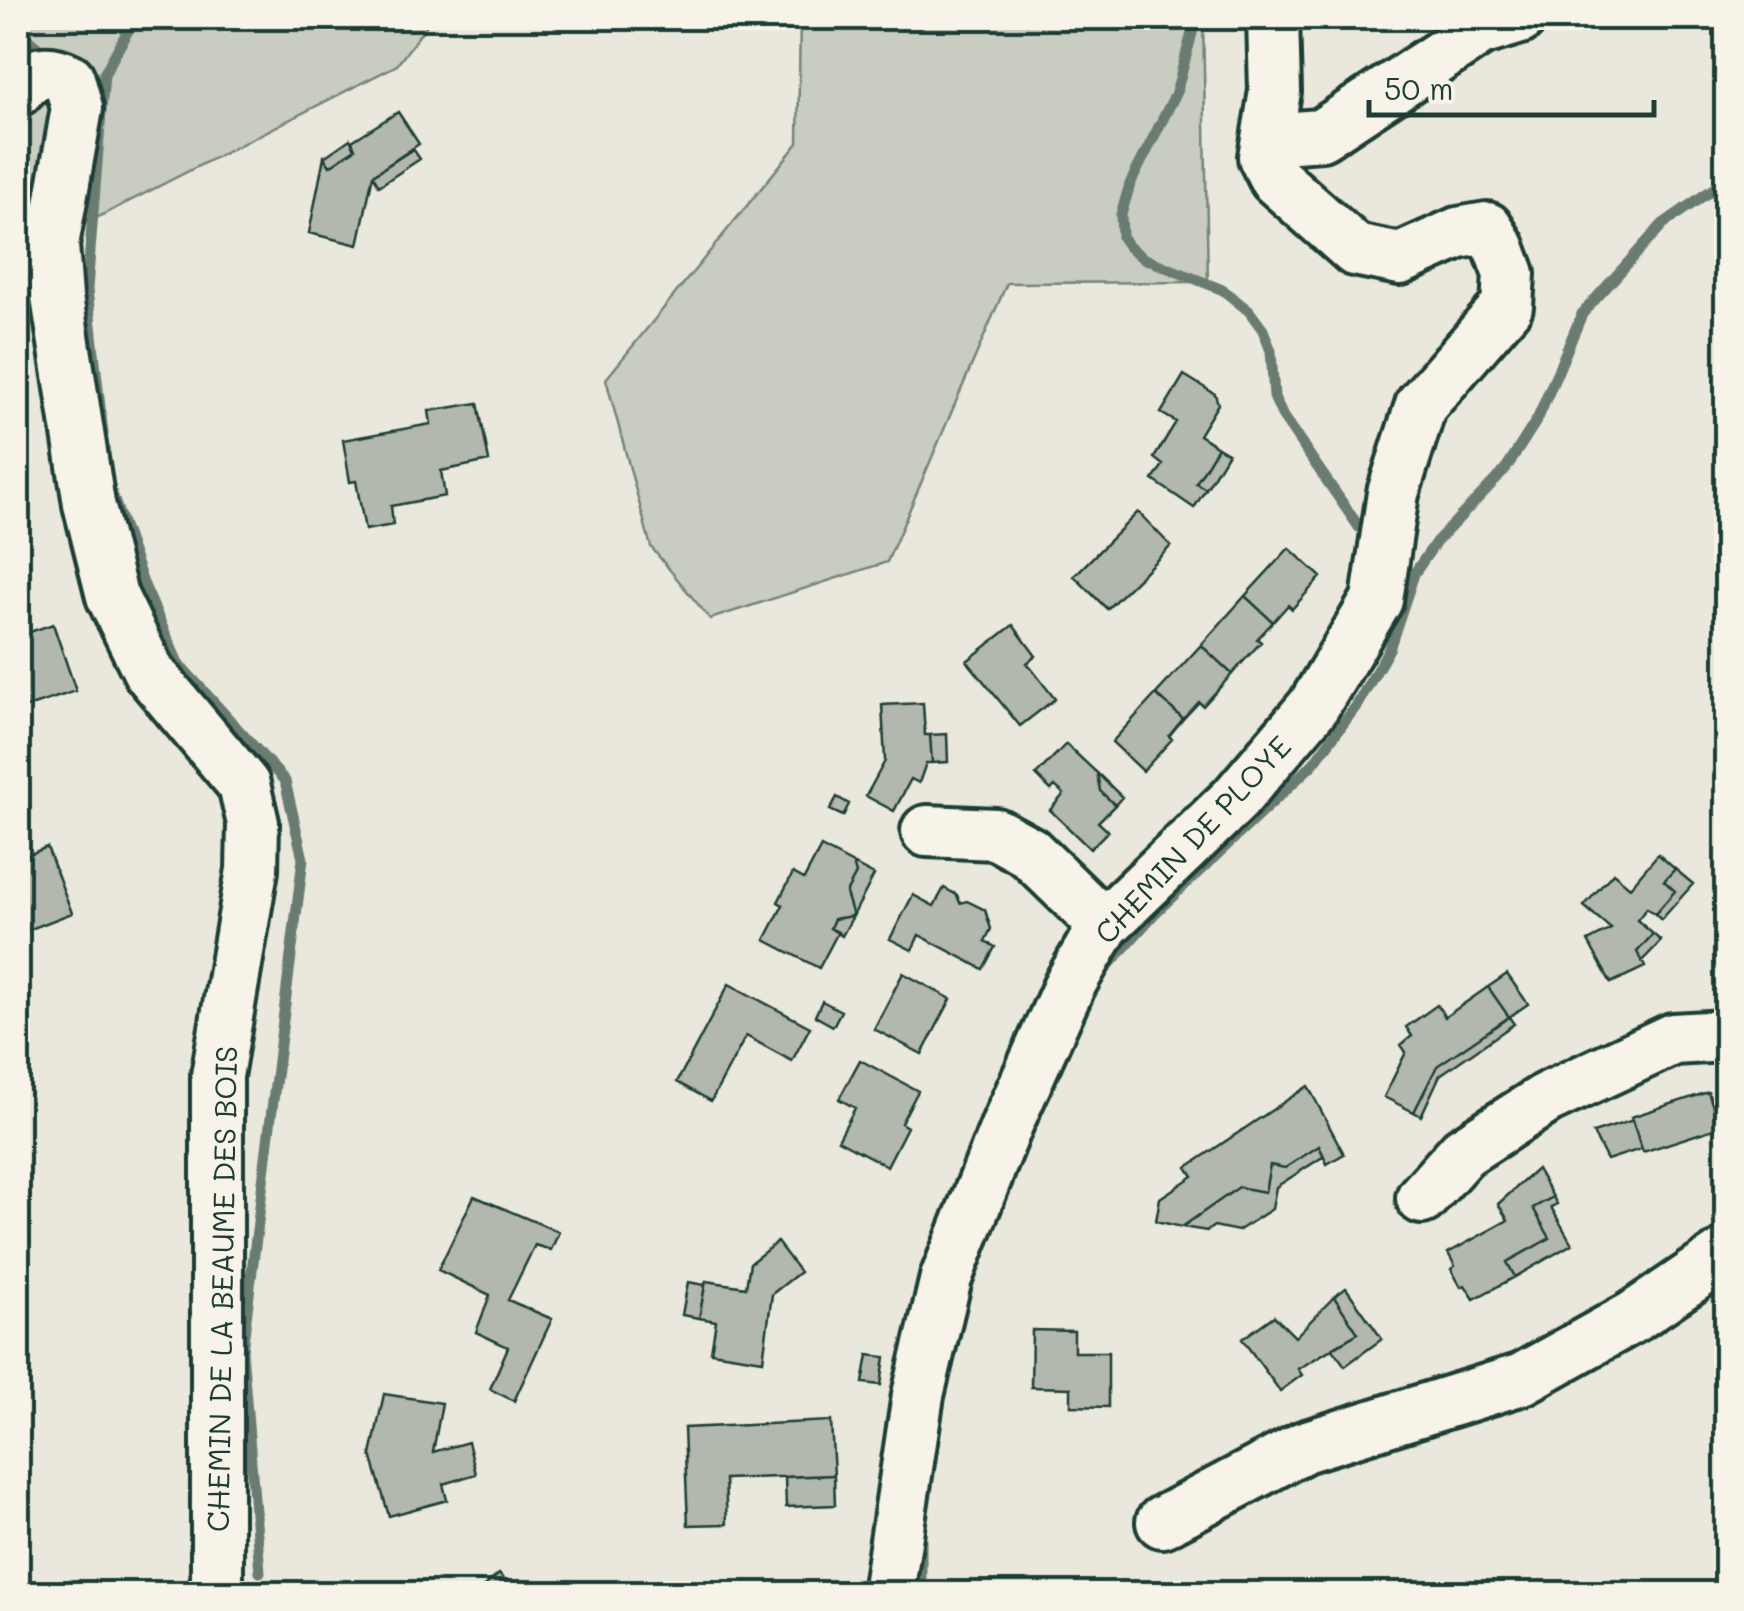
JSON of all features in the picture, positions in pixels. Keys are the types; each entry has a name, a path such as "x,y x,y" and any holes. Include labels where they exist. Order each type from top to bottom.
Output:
{"street":[{"name":"CHEMIN DE PLOYE","path":"888,1594 918,1395 946,1278 1008,1122 1070,984 1104,924 1235,799 1314,707 1377,600 1393,493 1421,405 1507,306 1509,274 1500,247 1487,228 1458,233 1400,259 1355,250 1275,179 1264,157 1275,91 1273,18"},
{"path":"1268,139 1320,135 1480,30 1520,18"},
{"name":"CHEMIN DE LA BEAUME DES BOIS","path":"18,90 30,75 52,70 69,79 77,108 53,245 90,504 112,596 150,672 244,784 253,824 252,870 217,1076 217,1594"},
{"path":"927,831 996,834 1029,852 1104,924"},
{"path":"1422,1198 1463,1152 1547,1098 1673,1039 1726,1036"},
{"path":"1162,1522 1304,1447 1522,1379 1635,1316 1726,1254"}],"shaded area":[{"path":"18,18 432,18 397,65 18,258"},
{"path":"800,18 1203,18 1208,282 1007,283 887,562 710,619 651,547 606,379 798,143"}],"building":[{"path":"398,112 419,144 373,175 358,245 309,233 324,157 330,166 355,149 352,141"},
{"path":"350,139 355,149 330,166 324,157"},
{"path":"413,149 420,159 379,186 373,175"},
{"path":"1184,375 1215,394 1218,404 1199,435 1218,447 1196,483 1206,489 1194,508 1153,480 1163,465 1154,458 1176,422 1161,413"},
{"path":"478,403 489,461 441,471 445,496 391,506 393,525 365,530 356,481 350,482 343,440 431,424 429,411"},
{"path":"1218,447 1228,453 1206,489 1196,483"},
{"path":"1138,512 1171,546 1107,609 1074,576"},
{"path":"1289,548 1321,577 1292,609 1288,605 1273,622 1245,596"},
{"path":"1245,596 1273,622 1232,674 1201,645"},
{"path":"53,624 76,691 18,710 18,636"},
{"path":"1013,625 1036,656 1027,663 1055,699 1020,726 967,661"},
{"path":"1201,645 1232,674 1203,706 1199,702 1183,719 1156,694"},
{"path":"1156,694 1183,719 1169,736 1172,739 1143,771 1112,742"},
{"path":"923,703 932,763 926,763 919,783 911,779 894,811 866,796 885,761 882,705"},
{"path":"947,734 948,762 932,763 930,735"},
{"path":"1066,744 1097,773 1100,791 1115,805 1098,822 1108,831 1090,849 1050,810 1064,794 1055,786 1051,790 1036,775"},
{"path":"1097,773 1122,797 1115,805 1100,791"},
{"path":"837,797 849,804 843,816 830,810"},
{"path":"47,847 72,913 18,934 18,859"},
{"path":"821,847 853,864 856,874 846,893 853,916 834,919 830,928 838,932 819,968 765,940 783,905 778,902 793,873 804,879"},
{"path":"1658,854 1675,869 1664,881 1675,891 1655,914 1647,908 1637,920 1653,934 1637,952 1645,967 1611,983 1588,941 1611,929 1584,906 1613,873 1630,887"},
{"path":"853,864 874,875 853,916 846,893 856,874"},
{"path":"1675,869 1693,884 1661,920 1655,914 1675,891 1664,881"},
{"path":"944,888 957,895 960,903 967,901 985,910 991,929 985,941 995,947 983,969 919,935 912,950 890,939 913,895 934,906"},
{"path":"853,916 842,936 830,928 834,919"},
{"path":"1653,934 1661,941 1642,961 1637,952"},
{"path":"903,973 951,999 922,1054 874,1029"},
{"path":"1507,974 1528,1004 1509,1017 1488,987"},
{"path":"729,984 810,1027 792,1061 746,1036 711,1101 677,1082"},
{"path":"1488,987 1509,1017 1437,1066 1414,1112 1384,1097 1406,1052 1401,1045 1412,1036 1406,1027 1437,1005 1445,1017"},
{"path":"822,1001 841,1011 833,1026 815,1016"},
{"path":"1509,1017 1514,1024 1440,1075 1421,1116 1414,1112 1437,1066"},
{"path":"860,1060 918,1091 901,1123 907,1127 887,1166 838,1140 855,1108 839,1099"},
{"path":"1308,1086 1344,1154 1327,1164 1319,1146 1285,1168 1270,1165 1265,1192 1239,1187 1182,1227 1156,1221 1160,1198 1193,1176 1187,1167"},
{"path":"1708,1092 1720,1127 1643,1152 1631,1117"},
{"path":"1633,1120 1641,1149 1607,1160 1593,1133"},
{"path":"1319,1146 1324,1156 1276,1187 1272,1209 1238,1231 1214,1226 1207,1231 1182,1227 1239,1187 1265,1192 1270,1165 1285,1168"},
{"path":"1537,1169 1553,1197 1533,1208 1550,1238 1507,1262 1515,1277 1474,1299 1465,1285 1461,1287 1448,1253 1508,1220 1498,1204"},
{"path":"474,1196 559,1232 551,1250 535,1245 508,1300 552,1319 514,1401 490,1389 508,1347 476,1332 490,1295 438,1270"},
{"path":"1553,1197 1557,1204 1551,1207 1572,1244 1515,1277 1507,1262 1550,1238 1533,1208"},
{"path":"777,1242 800,1272 772,1294 763,1360 711,1352 716,1321 699,1318 706,1281 746,1287 750,1263"},
{"path":"688,1282 705,1285 699,1318 682,1315"},
{"path":"1346,1288 1382,1339 1345,1366 1332,1348 1358,1333 1334,1297"},
{"path":"1334,1297 1358,1333 1298,1369 1302,1375 1280,1391 1242,1339 1274,1316 1295,1337"},
{"path":"1032,1330 1074,1331 1074,1352 1108,1352 1108,1407 1071,1406 1071,1388 1031,1387"},
{"path":"868,1355 885,1357 881,1385 863,1383"},
{"path":"384,1394 442,1403 433,1452 468,1442 476,1474 443,1484 447,1500 389,1516 371,1455"},
{"path":"831,1421 834,1475 725,1479 727,1524 688,1525 684,1428"},
{"path":"834,1475 835,1505 786,1507 785,1477"},
{"path":"499,1574 516,1594 475,1594"}],"waterway":[{"path":"103,434 87,289 104,74 135,18"},
{"path":"1196,18 1176,93 1130,184 1121,215 1122,237 1143,258 1223,290 1249,311 1263,330 1271,351 1274,397 1283,417 1359,527"},
{"path":"18,25 27,39 50,58"},
{"path":"1106,968 1155,913 1313,764 1357,705 1389,649 1414,574 1436,542 1505,470 1538,418 1582,314 1663,224 1726,180"},
{"path":"108,483 143,583 178,663 285,781 303,859 242,1351 260,1572"},
{"path":"921,1528 921,1594"}]}
